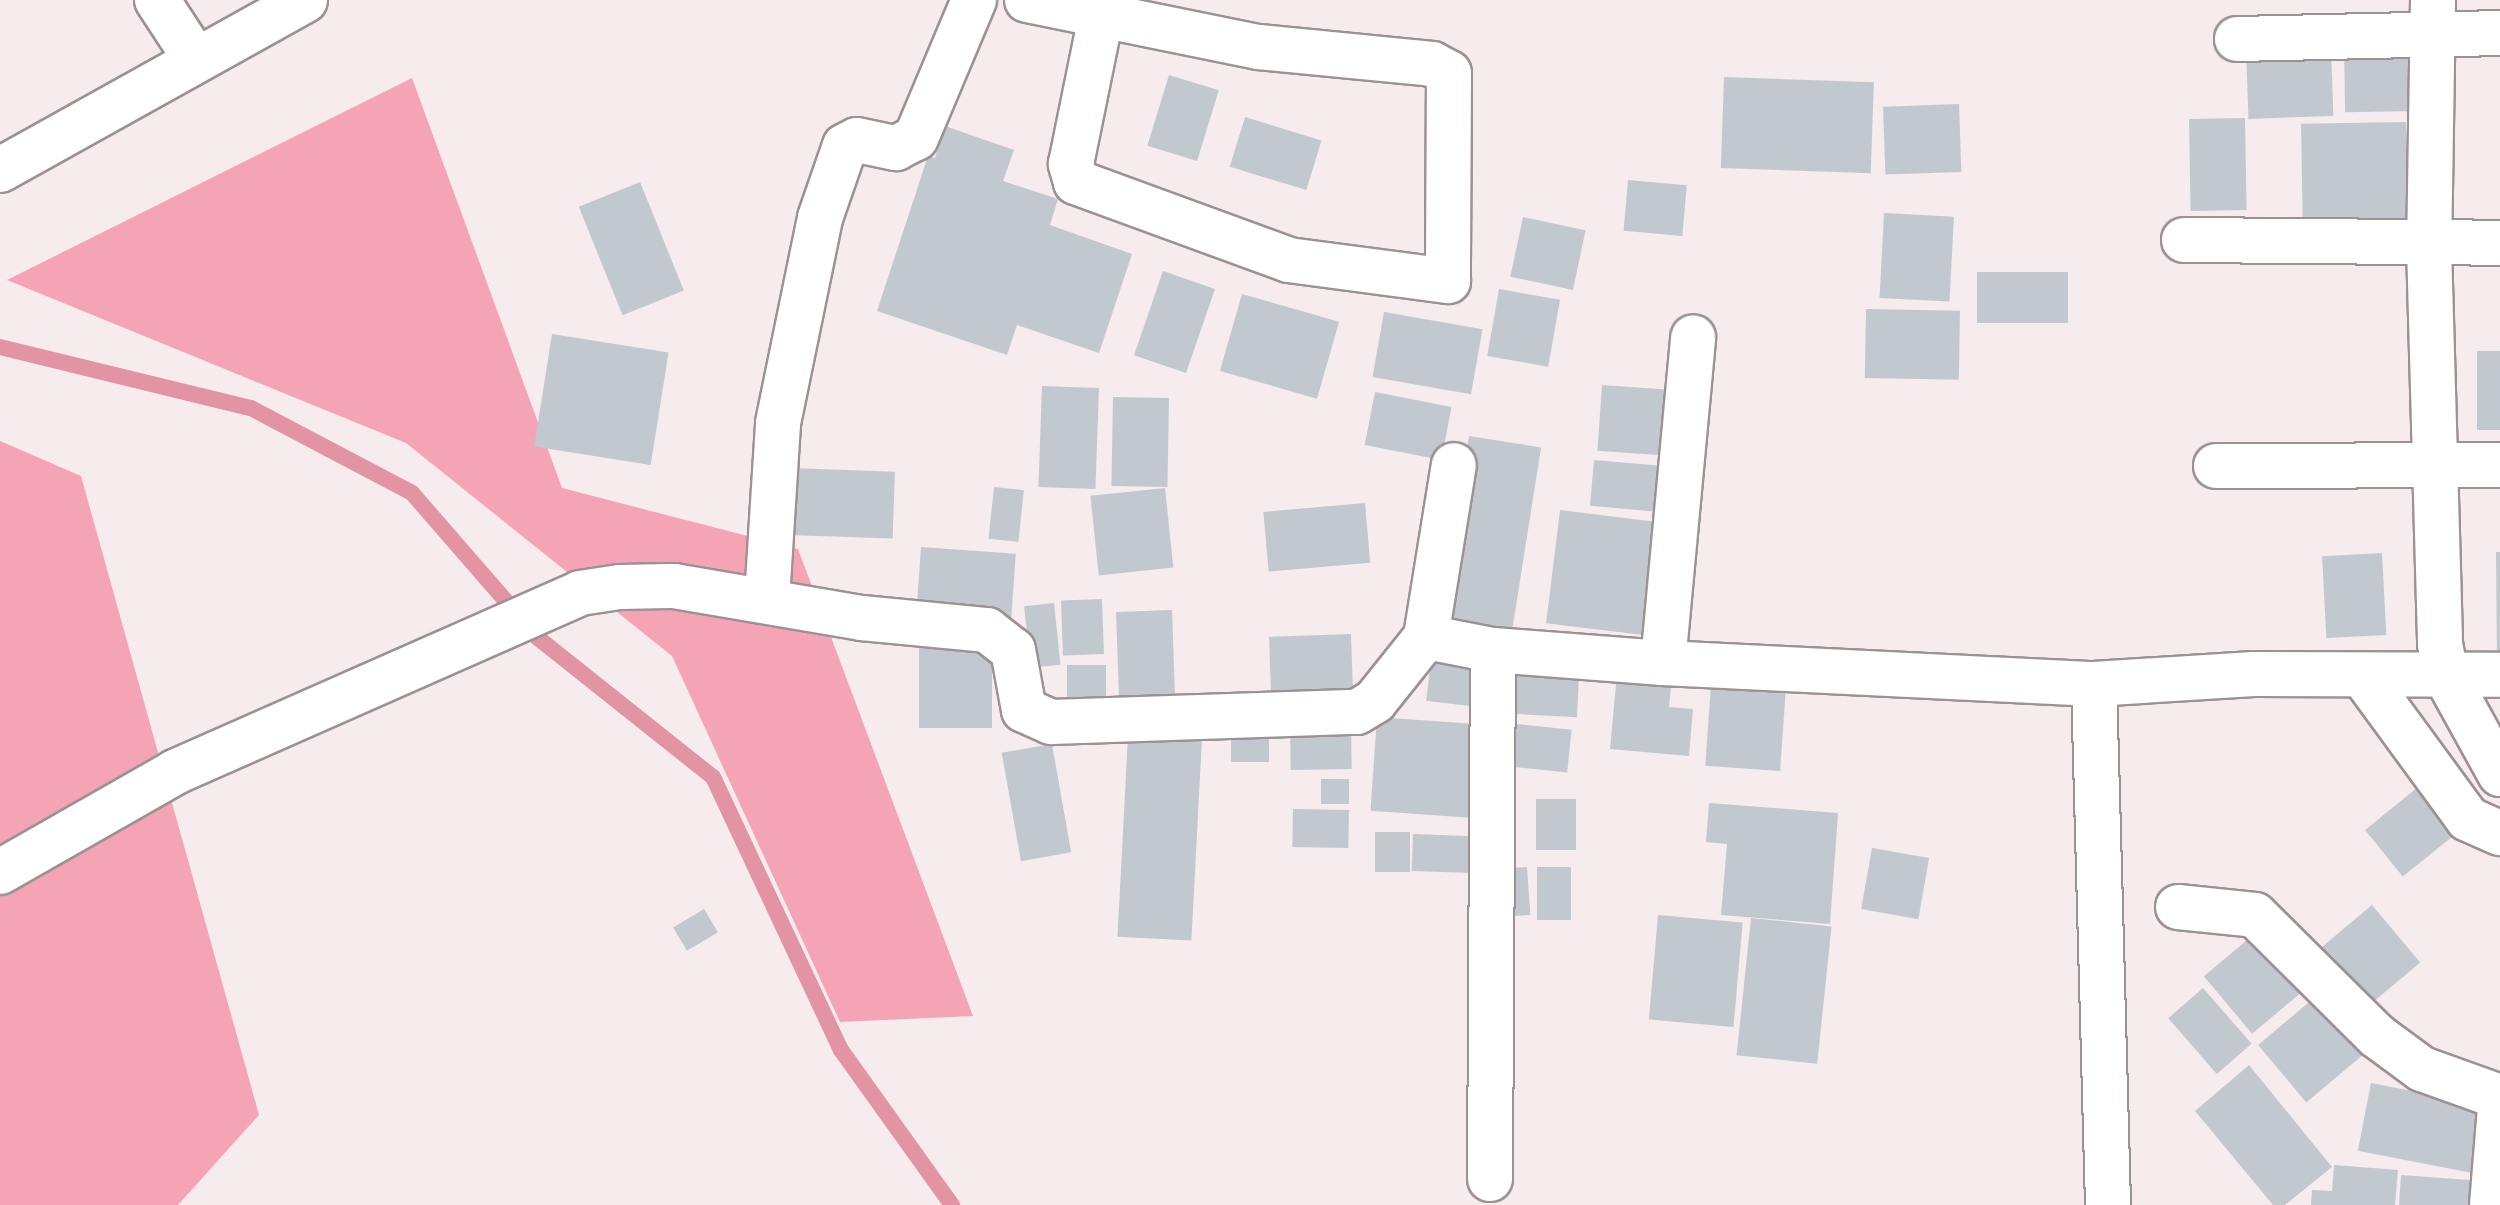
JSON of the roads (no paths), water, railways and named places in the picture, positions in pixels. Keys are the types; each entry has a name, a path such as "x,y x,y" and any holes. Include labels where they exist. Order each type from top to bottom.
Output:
{"street":[{"path":"157,0 195,58"},
{"path":"0,170 195,58 305,0"},
{"path":"767,599 778,423 820,218 845,146 857,140 896,148 916,138 974,0"},
{"path":"1041,2 1101,17 1259,47 1432,64 1449,73 1448,281 1289,260 1076,182 1071,164 1101,17"},
{"path":"2432,18 2429,246 2435,465 2446,676 2500,774"},
{"path":"2237,39 2432,18 2500,33"},
{"path":"2184,240 2429,246 2500,243"},
{"path":"1663,663 1693,337"},
{"path":"0,872 175,772 548,608 620,587 767,599 862,618 987,630 1013,650 1024,710 1051,722 1357,712 1375,701 1426,637 1454,465"},
{"path":"2216,466 2500,465"},
{"path":"1426,637 1493,650 1663,663 2094,684 2500,675"},
{"path":"1490,1179 1493,650"},
{"path":"2364,677 2468,819 2500,833"},
{"path":"2094,684 2108,1205"},
{"path":"2178,907 2255,915 2400,1053 2422,1069 2500,1097"},
{"path":"2492,1205 2500,1107"}],"waterway":[{"path":"0,347 251,408 412,493 538,638 713,777 841,1050 952,1205"}]}
